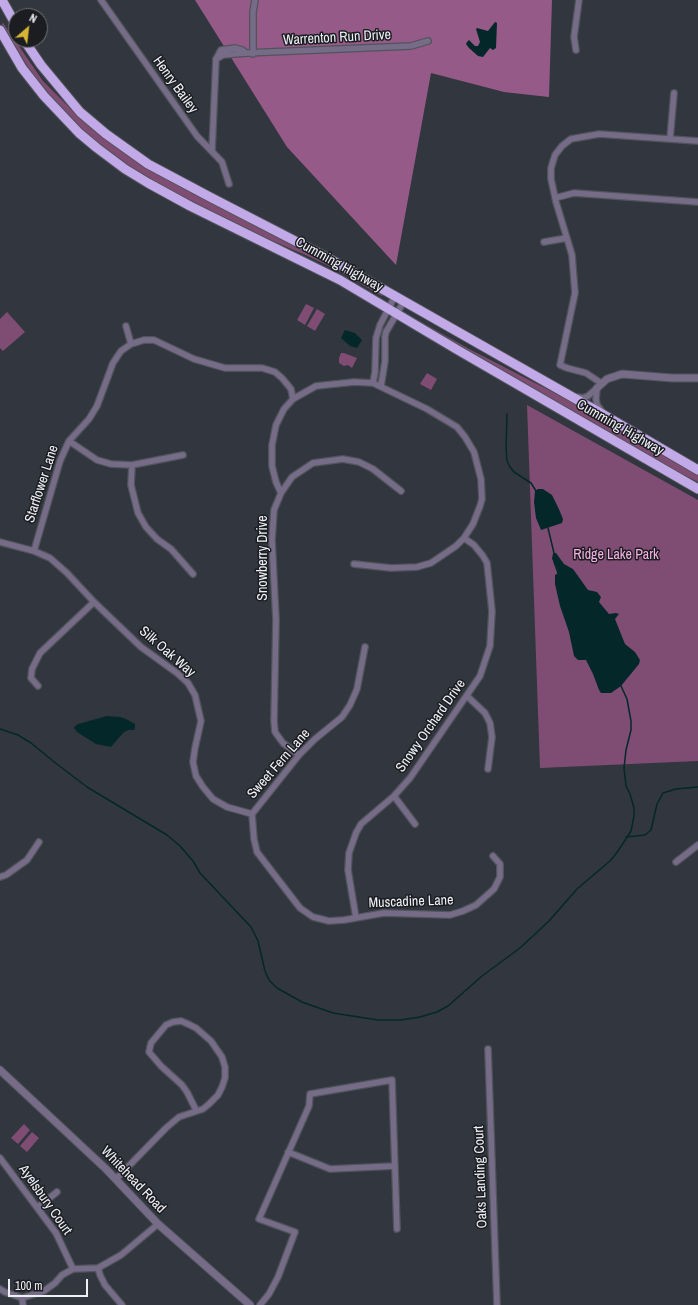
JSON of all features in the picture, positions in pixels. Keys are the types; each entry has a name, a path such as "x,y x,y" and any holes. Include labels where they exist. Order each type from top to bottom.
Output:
{"highway":[{"path":"3,1 8,10"},
{"name":"Cumming Highway","path":"0,31 22,68 44,96 79,133 119,164 148,183 190,206 333,277 698,489"},
{"name":"Cumming Highway","path":"29,48 41,65 80,112 106,134 148,164 328,258 698,470"}],"street":[{"name":"Henry Bailey","path":"101,0 197,136 222,162 229,184"},
{"path":"253,54 253,12 255,0"},
{"path":"576,50 574,37 579,0"},
{"name":"Warrenton Run Drive","path":"212,151 216,59 223,55 235,51 253,54 411,46 428,41"},
{"path":"670,139 674,93"},
{"path":"599,386 586,373 560,365 575,293 572,255 555,198 551,179 551,168 556,155 562,146 571,139 599,134 698,141"},
{"path":"555,198 574,193 698,202"},
{"path":"544,242 567,238"},
{"path":"381,386 385,361 385,337 393,311 395,296"},
{"path":"373,383 375,372 376,338 380,325 404,301"},
{"path":"126,326 131,344 144,340 154,340 194,359 225,368 262,368 275,372 291,389 293,399"},
{"name":"Starflower Lane","path":"34,551 60,461 69,441 89,419 97,406 113,363 120,351 131,344"},
{"path":"376,344 386,345"},
{"path":"572,397 583,398 588,396 612,377 628,374 672,378 698,378"},
{"path":"282,492 276,482 272,466 272,445 276,425 284,409 293,399 316,386 354,382 373,383 457,427 465,436 474,452 482,479 482,499 473,524 464,538 456,546 431,563 417,567 390,568 354,564"},
{"path":"599,386 596,402 604,415"},
{"path":"69,441 97,460 110,464 132,465 183,455"},
{"name":"Snowberry Drive","path":"299,755 283,743 275,732 276,620 272,540 274,510 282,492 292,477 313,463 343,459 360,462 373,469 400,491"},
{"path":"132,465 132,485 138,512 146,527 171,549 192,574"},
{"name":"Snowy Orchard Drive","path":"356,918 348,870 349,853 352,842 361,824 394,796 410,778 480,676 490,646 492,611 487,564 474,545 464,538"},
{"name":"Silk Oak Way","path":"0,542 34,551 50,558 68,573 94,602 141,647 177,673 188,683 195,695 201,721 193,762 196,776 202,787 213,799 227,807 252,814"},
{"path":"38,686 31,678 32,669 40,653 94,602"},
{"name":"Sweet Fern Lane","path":"356,918 329,921 313,917 300,908 257,852 254,839 252,814 299,755 342,717 350,705 357,689 365,647"},
{"path":"466,696 485,713 490,723 492,737 488,770"},
{"path":"394,796 416,824"},
{"path":"0,877 6,875 27,860 39,842"},
{"path":"676,862 698,845"},
{"name":"Muscadine Lane","path":"356,918 384,913 450,915 463,911 476,905 494,889 500,877 500,864 493,856"},
{"path":"116,1180 166,1128 179,1117 202,1109 218,1096 225,1078 222,1058 211,1041 196,1028 181,1021 173,1022 166,1025 151,1043 150,1052 161,1066 187,1092 196,1110"},
{"name":"Oaks Landing Court","path":"488,1049 497,1305"},
{"name":"Whitehead Road","path":"0,1070 26,1093 116,1180 158,1224 250,1305"},
{"path":"260,1305 278,1277 294,1232 259,1219 309,1106 310,1094 392,1080 397,1229"},
{"path":"288,1152 330,1169 395,1166"},
{"name":"Ayelsbury Court","path":"0,1158 56,1232 73,1269"},
{"path":"38,1207 57,1192"},
{"path":"0,1290 22,1298 44,1291 55,1283 62,1275 73,1269 98,1268 121,1255 158,1224"},
{"path":"98,1268 105,1285 122,1305"},
{"path":"22,1298 23,1305"}],"green space":[{"path":"3,23 8,30 8,35 2,24"},
{"path":"16,48 20,48 43,81 79,117 111,143 213,201 383,293 382,296 337,270 236,225 146,178 112,155 75,124 40,85"},
{"path":"306,304 314,308 305,325 297,320"},
{"path":"317,309 325,314 315,331 307,326"},
{"path":"7,312 25,332 3,351 0,348 0,319"},
{"path":"412,317 471,350 576,404 698,474 698,482 663,465 410,320"},
{"path":"341,353 357,358 352,368 348,365 344,366 339,363"},
{"path":"427,373 437,379 431,390 420,384"},
{"name":"Ridge Lake Park","path":"527,405 698,500 698,761 540,768"},
{"path":"24,1124 30,1130 18,1144 11,1138"},
{"path":"32,1132 39,1138 27,1152 20,1146"}],"shaded area":[{"path":"195,0 552,0 549,97 504,92 431,73 396,265 287,147"},
{"path":"495,22 497,23 496,48 493,50 490,48 483,57 478,56 469,48 466,44 467,42 469,40 475,46 478,46 480,42 476,29 488,31"},
{"path":"345,330 355,333 362,340 357,348 350,346 341,338"},
{"path":"538,489 543,489 552,495 563,519 562,523 541,530 536,518 534,502 535,491"},
{"path":"553,553 556,553 564,564 573,569 588,590 597,592 601,597 599,602 609,614 619,614 615,619 625,644 635,652 640,660 639,664 621,686 611,693 601,693 586,660 578,660 574,656 569,632 560,606 555,584 555,575 558,573 552,559"},
{"path":"107,716 120,717 135,724 134,730 128,730 123,733 111,747 96,744 77,732 74,728 78,724"}],"waterway":[{"path":"507,414 507,461 514,472 531,483 536,491"},
{"path":"548,528 554,553"},
{"path":"554,562 558,573"},
{"path":"0,729 18,735 31,743 87,787 167,835 180,846 193,861 200,873 251,927 258,941 265,971 269,980 277,988 302,1002 333,1013 378,1020 401,1020 437,1012 448,1006 482,976 520,948 549,921 577,889 611,860 618,851 631,831 634,816 634,808 626,786 624,768 626,750 631,730 631,721 627,699 621,686"},
{"path":"626,837 645,835 651,830 657,804 663,793 676,789 698,787"}]}
